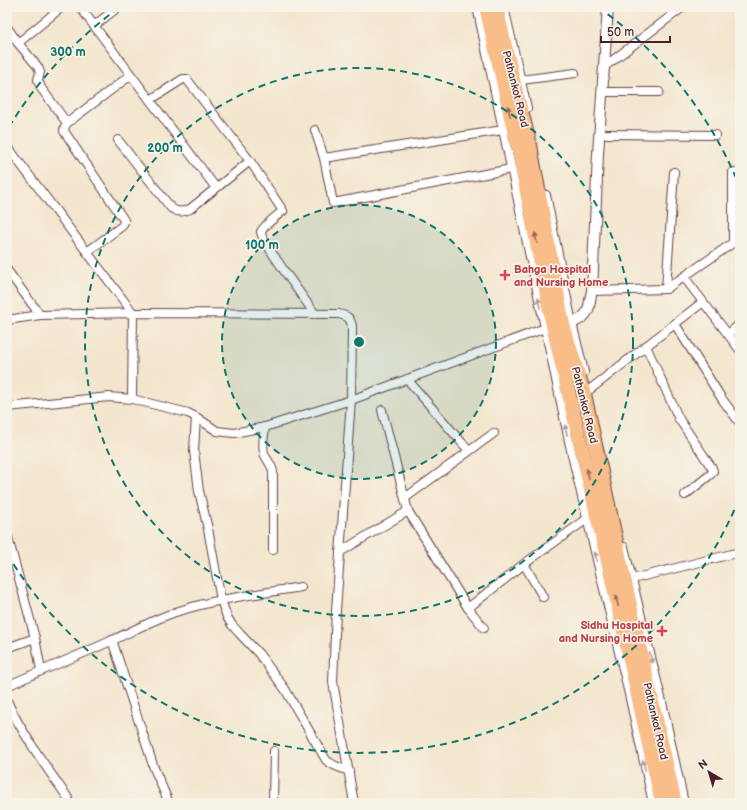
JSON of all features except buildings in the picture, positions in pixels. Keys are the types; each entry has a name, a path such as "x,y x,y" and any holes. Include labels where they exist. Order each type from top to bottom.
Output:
{"highway":[{"path":"486,7 558,326 662,803"},
{"name":"Pathankot Road","path":"496,7 530,146 558,326 586,393 623,574 675,803"}],"street":[{"path":"18,43 62,7"},
{"path":"80,7 216,188"},
{"path":"94,26 118,7"},
{"path":"477,7 511,169 558,326"},
{"path":"504,7 536,148 572,455 629,694 653,803"},
{"path":"7,407 108,397 132,398 188,413 217,431 234,433 265,427 351,400 558,326 579,320 587,311 592,291 602,92 608,7"},
{"path":"604,67 683,7"},
{"path":"7,27 38,67 40,72 38,80 41,88 67,124"},
{"path":"521,80 575,73"},
{"path":"87,252 122,226 124,220 64,131 64,126 131,75"},
{"path":"150,100 179,81 186,79 250,161 283,211 264,227 261,234 269,248 315,314"},
{"path":"602,92 659,92"},
{"path":"315,130 324,158 333,203 511,169"},
{"path":"324,158 503,130"},
{"path":"600,134 716,135"},
{"path":"118,140 175,211 182,212 190,209 250,161"},
{"path":"7,146 133,313 132,398"},
{"path":"666,289 674,172"},
{"path":"592,291 666,289 737,240 732,172"},
{"path":"7,270 40,315"},
{"path":"684,277 740,350"},
{"path":"684,803 662,702 586,393 703,302"},
{"path":"7,320 40,315 133,313 315,314 345,316 351,321 351,400 334,645 333,682 354,803"},
{"path":"674,324 722,399 740,423"},
{"path":"728,334 740,324"},
{"path":"646,346 679,419 713,470 711,474 685,495"},
{"path":"407,379 469,451"},
{"path":"382,410 408,511 468,608 484,628"},
{"path":"196,417 194,451 195,466 221,600 227,616 232,625 254,648 285,689 326,760 339,768 349,771"},
{"path":"265,427 263,442 264,452 273,469 273,550"},
{"path":"405,498 494,432"},
{"path":"340,552 408,511"},
{"path":"468,608 524,564 587,519"},
{"path":"7,534 35,638 41,670"},
{"path":"632,579 740,552"},
{"path":"524,564 543,597"},
{"path":"7,686 179,611 221,600 301,587"},
{"path":"7,648 35,638"},
{"path":"112,640 154,768 168,803"},
{"path":"7,700 10,709 20,727 68,798"},
{"path":"272,803 274,751"}],"place":[{"name":"Bahga Hospital and Nursing Home","path":"505,275"},
{"name":"Sidhu Hospital and Nursing Home","path":"662,631"}]}
